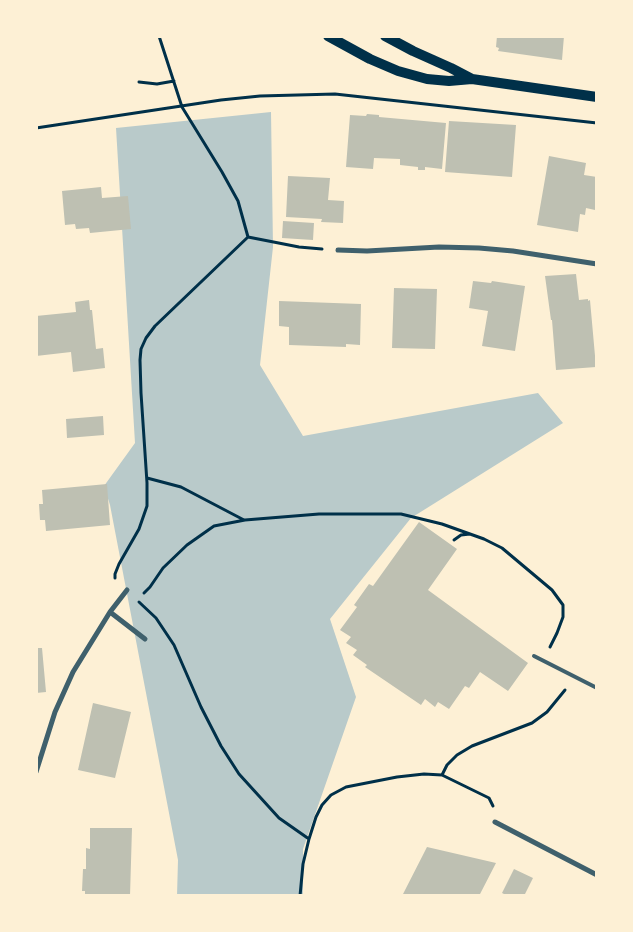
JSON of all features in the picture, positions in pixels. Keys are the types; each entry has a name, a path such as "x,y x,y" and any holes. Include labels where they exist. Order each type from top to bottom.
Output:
{"main road":[{"path":"328,36 344,46 398,71 427,79 449,81 472,79 597,98"},
{"path":"385,36 472,79"}],"street":[{"path":"338,250 367,251 439,247 479,248 597,264"},
{"path":"36,772 55,712 73,672 126,590"},
{"path":"110,612 145,639"},
{"path":"495,822 597,875"}],"lane":[{"path":"534,656 597,688"}],"path":[{"path":"159,36 182,106 238,201 248,237"},
{"path":"139,82 156,84 174,81"},
{"path":"36,128 260,96 335,94 597,123"},
{"path":"248,237 299,247 338,250"},
{"path":"248,237 155,326 141,349 141,409 147,478 146,506 139,529 115,574 118,582 156,618 174,646 182,668 201,707 221,746 239,774 279,818 309,839"},
{"path":"147,478 181,487 245,520"},
{"path":"136,599 150,587 163,568 187,545 214,526 245,520 319,514 402,514 442,524 484,539 502,548 552,590 563,605 562,617 557,633 543,661"},
{"path":"454,540 461,535 470,534"},
{"path":"442,775 447,765 457,754 540,718 562,695 574,677"},
{"path":"300,896 303,864 316,818 322,805 331,795 346,787 397,777 424,774 442,775 489,798 495,822"}],"shaded area":[{"path":"271,112 273,247 260,365 303,436 538,393 563,423 411,518 330,619 356,697 303,849 303,896 177,896 178,860 110,505 104,486 135,443 116,128"}],"building":[{"path":"497,36 564,36 562,60 498,51 499,48 496,47"},
{"path":"367,114 379,115 379,117 446,123 442,169 425,167 425,170 418,170 418,167 400,165 400,159 374,158 373,169 346,167 350,115 366,116"},
{"path":"449,121 516,125 512,177 445,172"},
{"path":"549,156 586,163 584,175 597,177 595,210 586,208 585,215 580,214 578,232 537,225"},
{"path":"288,176 330,178 328,200 344,201 343,223 321,222 322,219 286,217"},
{"path":"101,187 102,198 128,196 131,229 90,233 89,228 76,229 75,224 65,225 62,191"},
{"path":"283,221 314,223 313,240 282,238"},
{"path":"576,274 579,300 590,300 596,367 556,370 552,320 545,276"},
{"path":"473,281 491,283 492,281 525,286 515,351 482,346 488,311 469,308"},
{"path":"394,288 437,289 435,349 392,348"},
{"path":"89,300 90,310 92,310 96,349 103,348 105,368 73,372 71,352 36,356 36,316 76,312 75,302"},
{"path":"279,301 361,304 360,345 346,344 346,347 289,345 289,327 279,326"},
{"path":"103,416 104,435 67,438 66,419"},
{"path":"107,484 110,525 46,531 45,520 40,520 39,504 43,504 42,490"},
{"path":"419,522 457,549 428,590 528,663 508,691 480,672 469,688 465,686 449,709 438,702 435,707 425,699 421,705 365,667 367,665 353,655 357,650 346,643 351,637 340,630 357,607 354,605 369,584 373,586"},
{"path":"36,648 42,648 46,692 36,693"},
{"path":"93,703 131,712 115,778 78,770"},
{"path":"90,828 132,828 130,896 81,896 81,894 85,894 85,891 82,891 83,869 86,869 86,848 90,849"},
{"path":"427,847 496,863 479,896 402,896"},
{"path":"514,869 533,878 524,896 508,896 502,893"}]}
